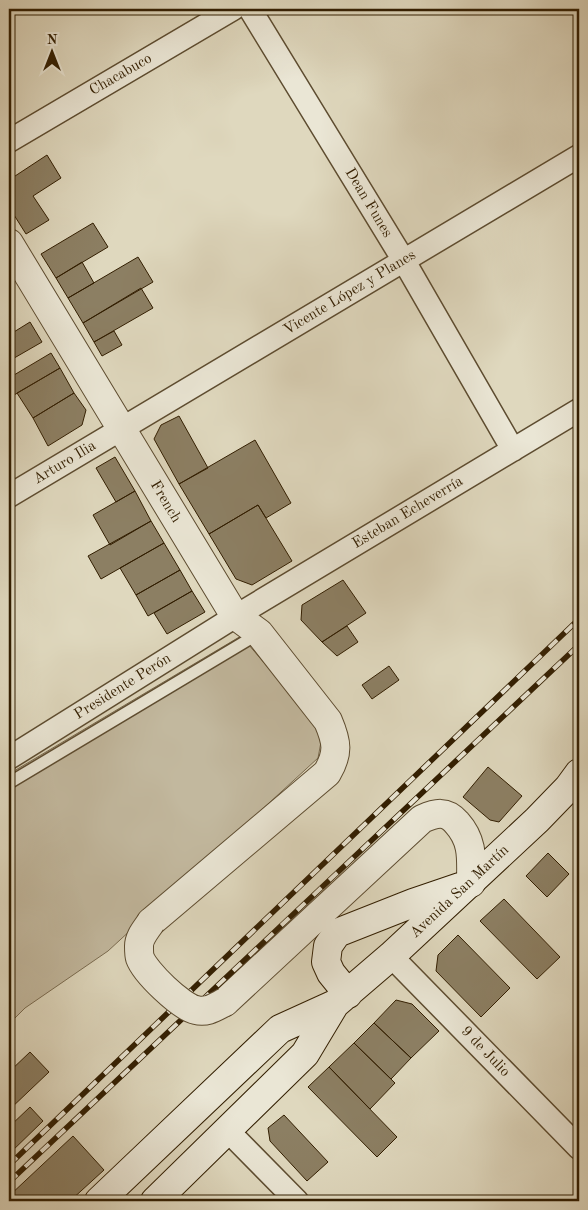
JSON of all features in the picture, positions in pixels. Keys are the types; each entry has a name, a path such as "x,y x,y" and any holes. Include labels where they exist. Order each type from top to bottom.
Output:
{"street":[{"name":"Chacabuco","path":"9,141 233,9"},
{"name":"Dean Funes","path":"250,9 404,261 513,450"},
{"name":"Vicente López y Planes","path":"120,429 579,156"},
{"name":"French","path":"9,243 230,608 236,616 259,633 328,722 334,735 336,746 334,762 327,773 151,922 142,935 139,945 140,957 147,970 183,1006 197,1011 210,1010 225,1002 422,819 434,814 444,813 453,818 465,832 470,852 470,883"},
{"name":"Esteban Echeverría","path":"236,616 579,410"},
{"name":"Arturo Ilia","path":"9,496 120,429"},
{"name":"Presidente Perón","path":"9,758 236,616"},
{"name":"Avenida San Martín","path":"99,1201 280,1028 341,999 391,956 575,787"},
{"path":"341,999 326,962 328,946 337,933 470,883"},
{"name":"9 de Julio","path":"391,956 579,1148"},
{"name":"Avenida San Martín","path":"155,1201 305,1054 341,999"},
{"path":"228,1131 297,1201"}],"lane":[{"path":"9,783 259,633"}],"shaded area":[{"path":"241,636 323,731 318,758 108,951 25,1008 9,1024 9,774"}],"building":[{"path":"47,155 61,178 33,196 49,220 26,234 9,207 9,180"},
{"path":"93,223 108,247 56,278 41,254"},
{"path":"138,257 153,282 83,323 68,298"},
{"path":"82,262 94,283 68,298 56,278"},
{"path":"141,288 153,308 94,342 83,323"},
{"path":"30,322 42,342 9,361 9,335"},
{"path":"114,331 122,345 102,356 94,342"},
{"path":"51,353 60,368 9,398 9,378"},
{"path":"60,368 74,393 33,418 17,393"},
{"path":"74,393 86,410 82,425 48,446 33,418"},
{"path":"179,416 208,468 179,484 154,439 161,425"},
{"path":"255,440 291,503 266,518 258,505 209,534 179,484"},
{"path":"115,457 135,491 116,502 96,468"},
{"path":"135,491 151,521 110,545 93,515"},
{"path":"258,505 292,561 252,585 236,579 209,534"},
{"path":"151,521 164,543 101,579 88,556"},
{"path":"164,543 180,570 136,595 120,568"},
{"path":"180,570 192,591 148,616 136,595"},
{"path":"343,580 366,613 322,642 301,620 302,605"},
{"path":"192,591 205,612 167,634 154,613"},
{"path":"347,626 358,642 337,656 322,642"},
{"path":"389,666 399,680 372,699 362,685"},
{"path":"488,767 522,796 499,822 490,820 463,797"},
{"path":"548,853 569,874 547,897 526,876"},
{"path":"504,899 560,957 537,979 480,921"},
{"path":"458,935 510,988 481,1017 436,971 438,955"},
{"path":"396,1000 412,1004 439,1031 411,1058 374,1023"},
{"path":"374,1023 411,1058 391,1079 354,1043"},
{"path":"354,1043 395,1083 370,1109 329,1067"},
{"path":"30,1052 49,1072 9,1110 9,1072"},
{"path":"329,1067 397,1137 377,1157 308,1087"},
{"path":"30,1107 43,1121 9,1154 9,1127"},
{"path":"284,1115 328,1162 307,1181 270,1141 268,1128"},
{"path":"73,1136 104,1170 70,1201 9,1201 9,1196"}],"railway":[{"path":"9,1165 579,619"},
{"path":"9,1182 579,645"}]}
